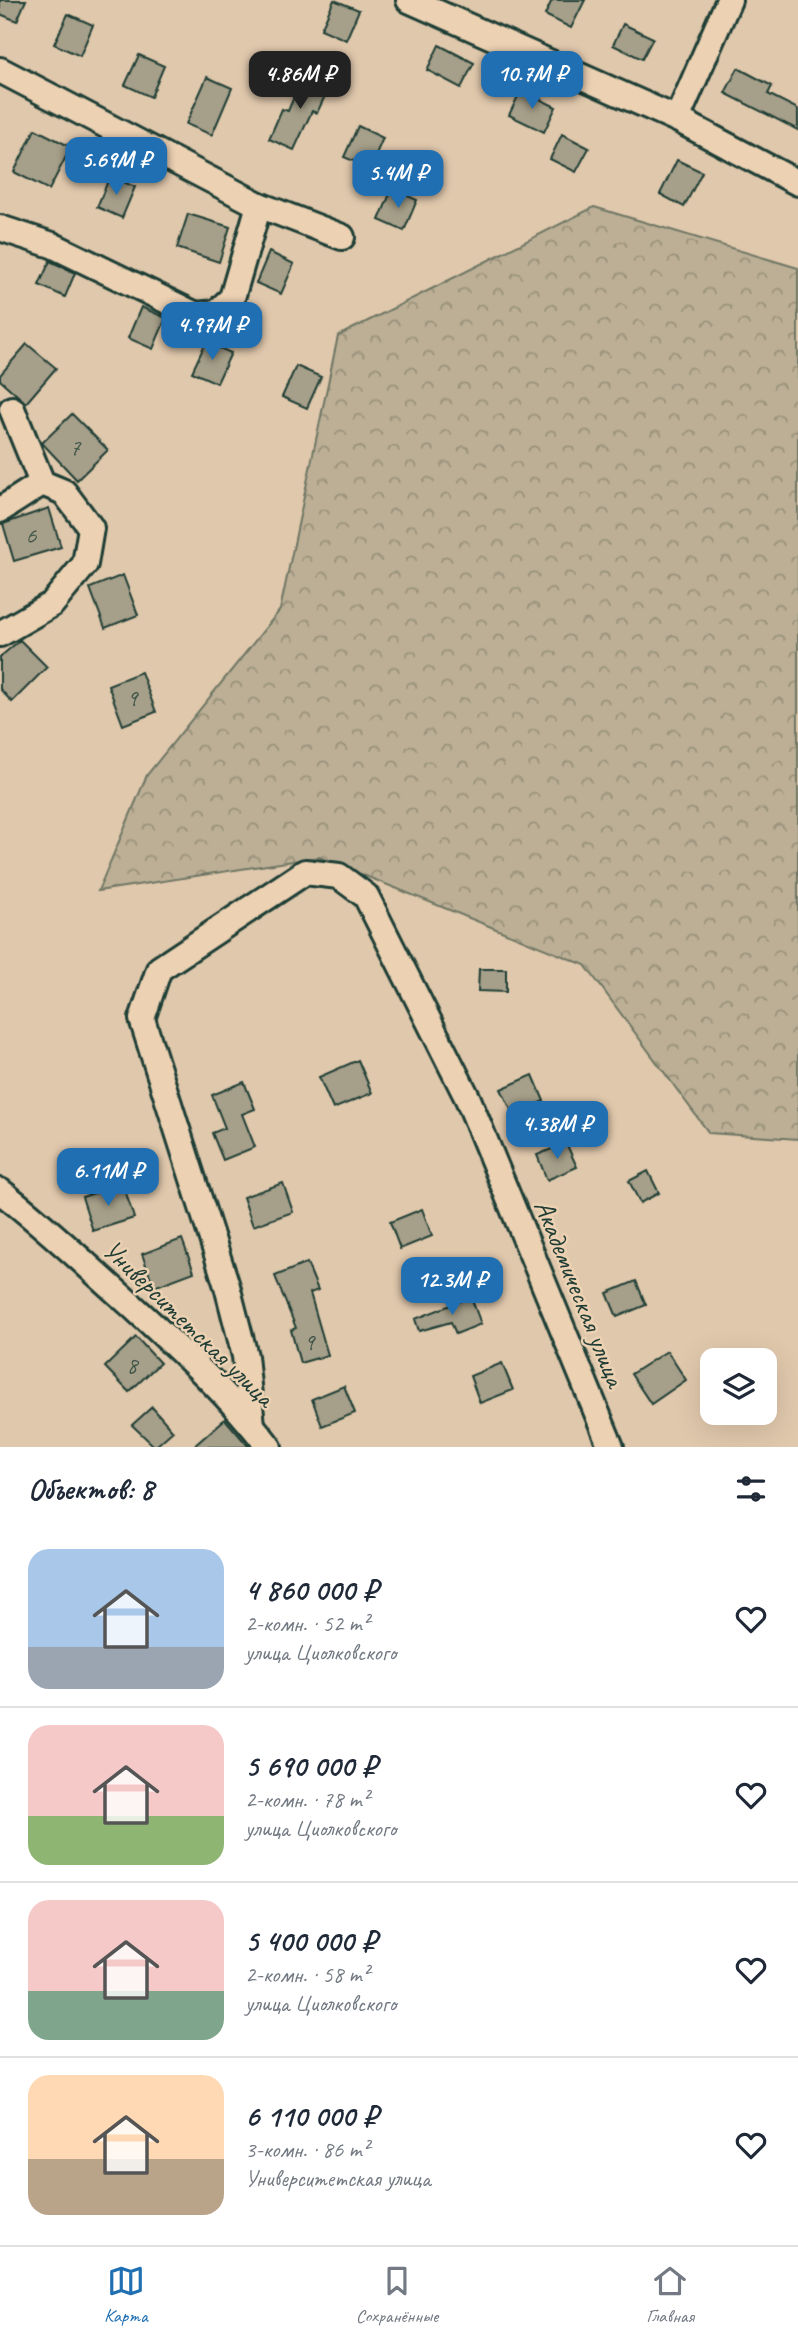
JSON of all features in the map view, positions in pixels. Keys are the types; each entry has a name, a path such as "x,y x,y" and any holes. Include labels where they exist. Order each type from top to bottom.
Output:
{"street":[{"path":"409,0 677,119 798,183"},
{"path":"677,119 729,0"},
{"path":"0,70 259,205 342,237"},
{"path":"0,228 52,245 196,316 216,313 232,298 259,205"},
{"path":"0,634 52,604 85,565 91,528 64,492 42,483 12,409"},
{"path":"0,510 42,483"},
{"name":"Академическая улица","path":"253,1425 245,1356 227,1286 142,1019 159,969 305,872 339,876 366,896 468,1099 611,1447"},
{"name":"Университетская улица","path":"0,1191 37,1220 180,1350 253,1425 269,1447"}],"green space":[{"path":"594,207 798,268 798,1139 709,1133 585,965 319,857 98,891 147,775 280,610 338,336"}],"building":[{"path":"0,0 26,0 17,21 0,14"},
{"path":"334,0 359,10 346,40 321,29"},
{"path":"552,0 585,0 571,28 545,15"},
{"path":"68,14 93,25 80,56 54,44"},
{"path":"623,24 653,38 642,59 613,45"},
{"path":"439,45 474,63 461,88 427,70"},
{"path":"139,55 164,66 151,97 125,85"},
{"path":"738,68 772,86 768,94 798,109 798,130 725,93"},
{"path":"305,71 331,83 317,113 312,111 294,150 269,139 282,109 288,111"},
{"path":"207,77 232,88 212,135 186,124"},
{"path":"521,90 556,107 544,132 509,115"},
{"path":"358,126 383,138 370,168 344,157"},
{"path":"35,129 71,147 49,190 14,172"},
{"path":"562,134 589,148 576,172 550,159"},
{"path":"677,160 702,172 684,207 660,194"},
{"path":"110,176 135,187 122,218 97,207"},
{"path":"392,189 417,200 404,231 379,220"},
{"path":"188,214 230,227 219,262 177,248"},
{"path":"269,252 294,264 281,294 256,283"},
{"path":"50,261 75,273 65,297 39,285"},
{"path":"141,307 166,318 153,349 128,338"},
{"path":"206,342 231,353 217,383 192,372"},
{"path":"27,344 56,368 26,403 0,380 0,375"},
{"path":"296,366 321,377 307,408 282,397"},
{"path":"72,414 108,450 77,480 42,443"},
{"path":"49,508 61,547 14,561 3,524"},
{"path":"123,575 138,615 105,628 90,588"},
{"path":"20,640 47,667 12,702 0,689 0,657"},
{"path":"141,672 156,712 123,725 108,685"},
{"path":"479,969 506,969 506,992 478,991"},
{"path":"358,1060 372,1093 333,1109 319,1077"},
{"path":"533,1075 544,1101 513,1114 501,1089"},
{"path":"244,1082 255,1109 242,1114 255,1147 223,1160 212,1133 225,1128 212,1095"},
{"path":"566,1143 577,1167 547,1180 537,1155"},
{"path":"648,1171 659,1193 640,1203 629,1181"},
{"path":"283,1183 293,1212 253,1226 243,1197"},
{"path":"123,1184 134,1218 93,1231 82,1197"},
{"path":"422,1209 432,1236 400,1249 390,1222"},
{"path":"182,1239 194,1272 154,1287 142,1254"},
{"path":"307,1263 318,1290 310,1293 328,1355 300,1363 291,1330 296,1328 275,1276"},
{"path":"636,1281 646,1305 617,1317 607,1293"},
{"path":"471,1297 481,1324 456,1334 451,1322 419,1331 415,1319"},
{"path":"136,1337 160,1363 129,1392 105,1367"},
{"path":"667,1351 686,1380 651,1404 631,1374"},
{"path":"502,1363 513,1390 480,1403 470,1376"},
{"path":"344,1386 355,1413 322,1426 312,1399"},
{"path":"152,1407 173,1431 155,1447 132,1425"},
{"path":"225,1419 249,1447 193,1447"}]}
